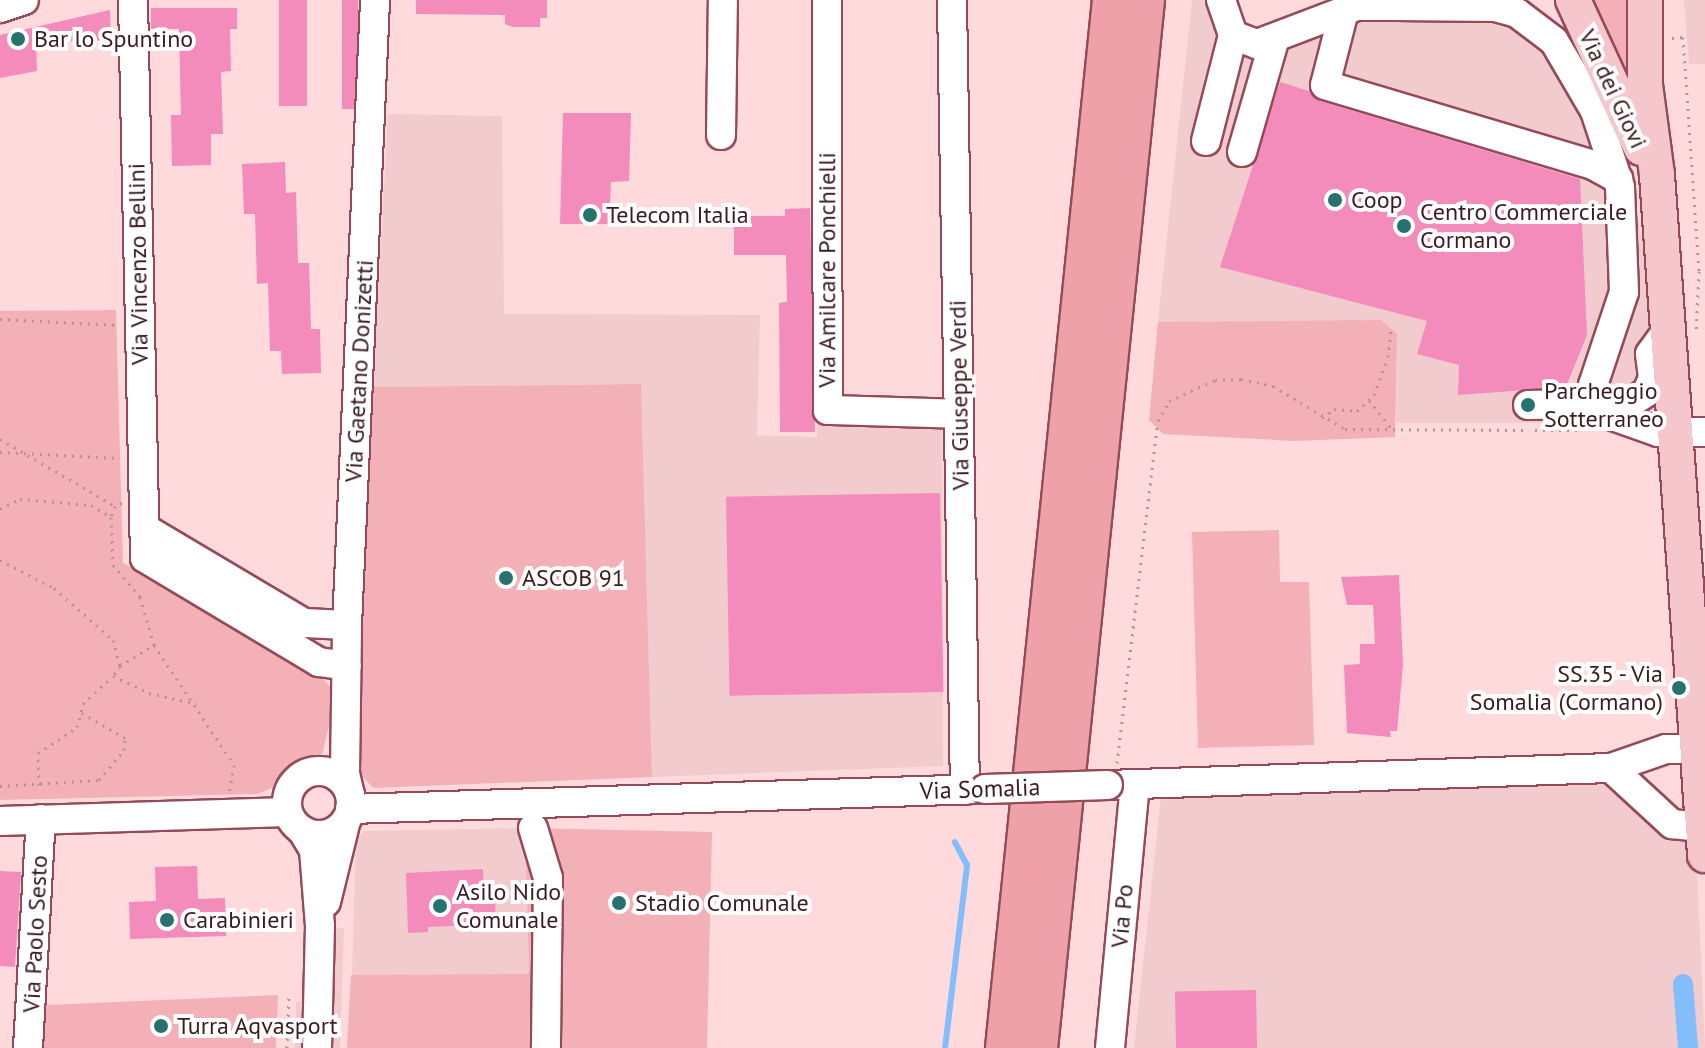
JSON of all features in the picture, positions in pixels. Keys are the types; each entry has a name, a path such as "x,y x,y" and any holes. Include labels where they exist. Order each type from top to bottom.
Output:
{"highway":[{"path":"1006,1048 1113,0"},
{"path":"1037,1048 1144,0"}],"main road":[{"name":"Via dei Giovi","path":"1645,0 1645,85 1661,226 1666,332 1689,432 1704,841"},
{"name":"Via dei Giovi","path":"1572,4 1639,141 1661,226"}],"street":[{"path":"0,8 24,0"},
{"name":"Via Vincenzo Bellini","path":"133,0 145,558 319,662 347,666"},
{"name":"Via Gaetano Donizetti","path":"320,926 348,808 345,740 347,625 375,0"},
{"path":"721,135 723,0"},
{"name":"Via Amilcare Ponchielli","path":"827,0 828,410 959,414"},
{"name":"Via Giuseppe Verdi","path":"952,0 959,414 975,789"},
{"path":"1230,12 1257,44 1274,41 1344,11 1446,6 1517,13 1554,41 1595,111 1618,179 1624,292 1593,385 1597,420"},
{"path":"1344,11 1325,85 1593,165 1618,179"},
{"path":"1206,141 1230,12"},
{"path":"1242,152 1274,41"},
{"path":"1597,420 1647,392 1653,378 1650,354 1666,332"},
{"path":"1528,405 1579,404 1597,420 1658,432 1689,432"},
{"path":"144,528 304,623 347,625"},
{"path":"317,1048 320,926 314,850 286,812 291,787 334,760 345,740"},
{"name":"Via Somalia","path":"348,808 975,789 1120,778 1611,768 1666,749 1700,757"},
{"path":"1611,768 1672,824 1704,841"},
{"path":"0,821 46,806 286,812 327,834 348,808 336,777 312,772"},
{"name":"Via Po","path":"1110,1048 1120,778"},
{"name":"Via Paolo Sesto","path":"28,1048 46,806"},
{"path":"533,828 548,878 546,1048"}],"path":[{"path":"0,319 119,325"},
{"path":"1322,418 1334,409 1357,411 1369,400 1383,376 1391,328"},
{"path":"1120,778 1162,410 1183,392 1215,380 1241,379 1273,386 1345,429 1393,431 1597,420"},
{"path":"1369,400 1393,431"},
{"path":"0,439 115,506 111,517 113,565 140,597 154,645 198,705 234,765 228,796 243,796"},
{"path":"0,452 123,458"},
{"path":"0,509 20,499 91,505 111,517"},
{"path":"0,560 54,588 113,640 120,666"},
{"path":"39,785 38,753 77,727 83,704 120,666 154,645"},
{"path":"113,676 149,693 198,705"},
{"path":"0,786 99,780 124,750 125,738 82,713"},
{"path":"286,812 293,769 322,759 332,739 345,740"},
{"path":"46,806 51,785"},
{"path":"287,1048 289,997"}],"shaded area":[{"name":"Centro Commerciale Cormano","path":"1192,0 1207,0 1211,17 1240,17 1251,31 1347,0 1510,0 1628,175 1650,277 1652,423 1396,423 1397,334 1158,322"},
{"path":"1581,0 1636,0 1630,90"},
{"path":"1684,0 1705,0 1705,64 1689,64"},
{"path":"388,114 502,116 504,314 760,315 757,435 817,437 818,419 942,422 943,766 652,777 641,384 373,387"},
{"path":"116,310 123,563 317,671 337,695 321,758 298,762 276,786 258,794 0,800 0,311"},
{"path":"1381,320 1397,334 1395,437 1294,441 1163,434 1149,420 1158,322"},
{"name":"ASCOB 91","path":"641,384 652,777 373,788 357,770 373,387"},
{"path":"1279,530 1280,582 1309,582 1314,745 1198,748 1192,532"},
{"path":"1607,776 1696,851 1705,1048 1134,1048 1161,797"},
{"name":"Asilo Nido Comunale","path":"525,828 529,974 352,975 356,839 364,831"},
{"name":"Stadio Comunale","path":"525,828 712,832 707,1048 347,1048 351,975 529,974"},
{"path":"344,928 340,1048 295,1048 296,1002 308,999 309,929"},
{"name":"Turra Aqvasport","path":"278,995 276,1048 43,1048 46,1005"}],"building":[{"path":"279,0 307,0 307,106 279,106"},
{"path":"342,0 358,0 358,109 342,109"},
{"path":"416,0 547,0 547,18 540,18 540,27 513,27 505,24 505,15 416,14"},
{"path":"151,8 237,8 237,29 230,29 231,71 221,72 223,134 211,134 211,165 172,166 171,115 181,115 179,29 151,29"},
{"path":"110,10 111,40 36,43 37,71 0,78 0,35"},
{"name":"Centro Commerciale Cormano","path":"1280,82 1309,91 1320,101 1580,179 1587,335 1566,387 1458,395 1459,365 1417,354 1427,321 1220,267"},
{"path":"563,113 631,113 629,181 611,182 609,224 560,224"},
{"path":"285,162 286,193 296,192 298,263 309,263 311,329 320,329 321,373 282,374 281,351 270,351 268,283 257,284 255,214 244,214 242,164"},
{"path":"810,208 815,432 780,432 779,303 787,302 786,255 734,255 734,216 785,216 785,209"},
{"path":"940,493 943,692 730,696 726,497"},
{"path":"1399,575 1403,665 1397,731 1390,731 1391,737 1347,733 1344,665 1360,664 1360,644 1375,644 1373,605 1347,605 1341,577"},
{"path":"197,866 198,899 225,898 226,936 130,939 129,902 156,901 155,867"},
{"path":"483,869 484,899 495,899 496,924 428,927 428,932 408,933 406,873"},
{"path":"0,871 21,872 15,967 0,966"},
{"path":"1256,990 1257,1048 1176,1048 1175,991"}],"waterway":[{"path":"945,1048 967,865 955,842"},
{"path":"1683,984 1688,1048"}],"place":[{"name":"Bar lo Spuntino","path":"18,39"},
{"name":"Coop","path":"1335,200"},
{"name":"Telecom Italia","path":"590,215"},
{"name":"Centro Commerciale Cormano","path":"1404,226"},
{"name":"Parcheggio Sotterraneo","path":"1528,405"},
{"name":"ASCOB 91","path":"506,578"},
{"name":"SS.35 - Via Somalia (Cormano)","path":"1679,688"},
{"name":"Stadio Comunale","path":"619,903"},
{"name":"Asilo Nido Comunale","path":"440,906"},
{"name":"Carabinieri","path":"167,920"},
{"name":"Turra Aqvasport","path":"161,1026"}]}
